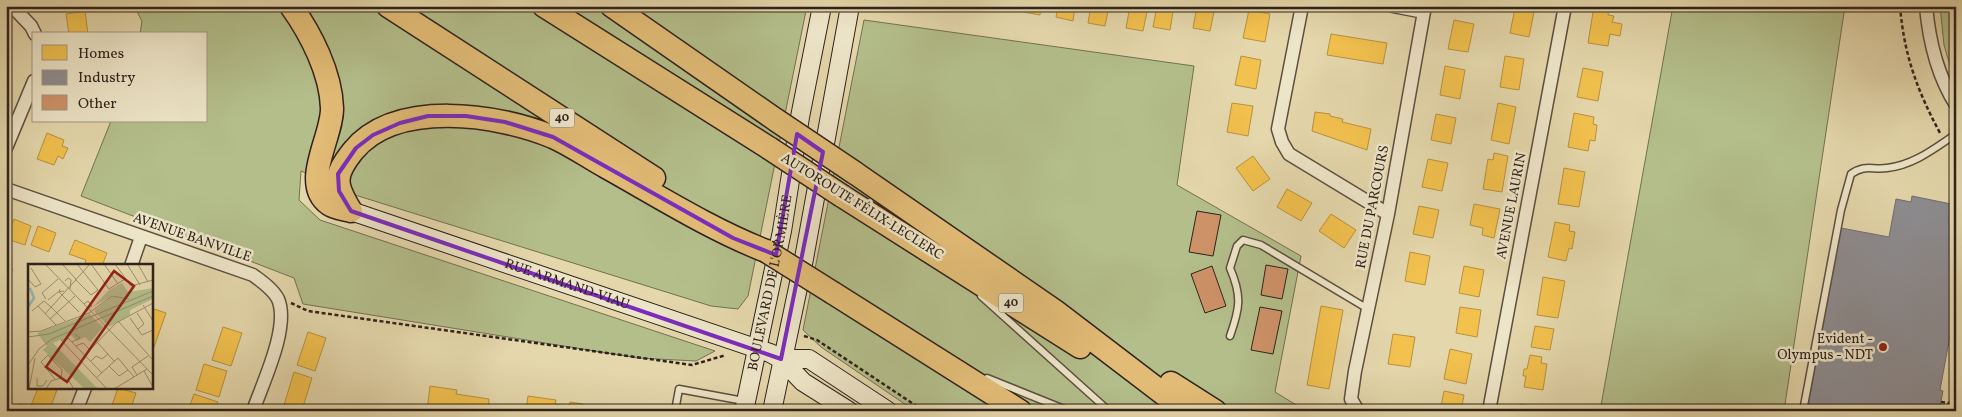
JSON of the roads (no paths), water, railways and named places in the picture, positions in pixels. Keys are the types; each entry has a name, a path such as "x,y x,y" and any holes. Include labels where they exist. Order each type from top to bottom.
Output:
{"highway":[{"path":"291,6 308,30 324,69 332,108 316,175 319,194 330,206 351,211"},
{"name":"40","path":"388,6 766,251 946,362 1020,411"},
{"name":"AUTOROUTE FÉLIX-LECLERC","path":"544,6 930,250 1179,411"},
{"path":"612,6 1055,311 1214,411"},
{"path":"351,211 339,191 338,174 356,148 373,135 400,123 428,116 466,116 505,122 553,137 732,238 766,251"},
{"path":"1055,311 1186,411"}],"main road":[{"name":"BOULEVARD DE L'ORMIÈRE","path":"745,406 755,351 782,232 800,117 822,6"},
{"name":"BOULEVARD DE L'ORMIÈRE","path":"772,411 850,6"},
{"name":"RUE ARMAND-VIAU","path":"351,211 755,351 781,359 809,359 888,411"},
{"name":"RUE ARMAND-VIAU","path":"781,359 803,382 849,411"}],"street":[{"path":"12,6 31,26 34,32"},
{"path":"1302,6 1278,129 1282,142 1289,154 1388,214"},
{"path":"1393,6 1425,9"},
{"name":"AVENUE LAURIN","path":"1489,411 1565,6"},
{"path":"1926,6 1928,31 1936,64 1956,105"},
{"name":"RUE DU PARCOURS","path":"1358,411 1351,399 1388,214 1425,9"},
{"path":"6,148 32,85"},
{"name":"AVENUE BANVILLE","path":"6,189 253,275 277,297 282,312 281,329 253,411"},
{"path":"131,264 141,237"},
{"path":"76,411 84,390"}],"lane":[{"path":"1803,411 1841,210 1851,174 1860,168 1888,168 1915,161 1956,134"},
{"path":"1230,336 1239,311 1239,288 1230,268 1237,246 1243,240 1261,245 1368,309"},
{"path":"930,250 1109,411"},
{"path":"946,362 1069,411"},
{"path":"675,411 679,389 745,406"}],"place":[{"name":"Evident - Olympus - NDT","path":"1883,347"}]}
